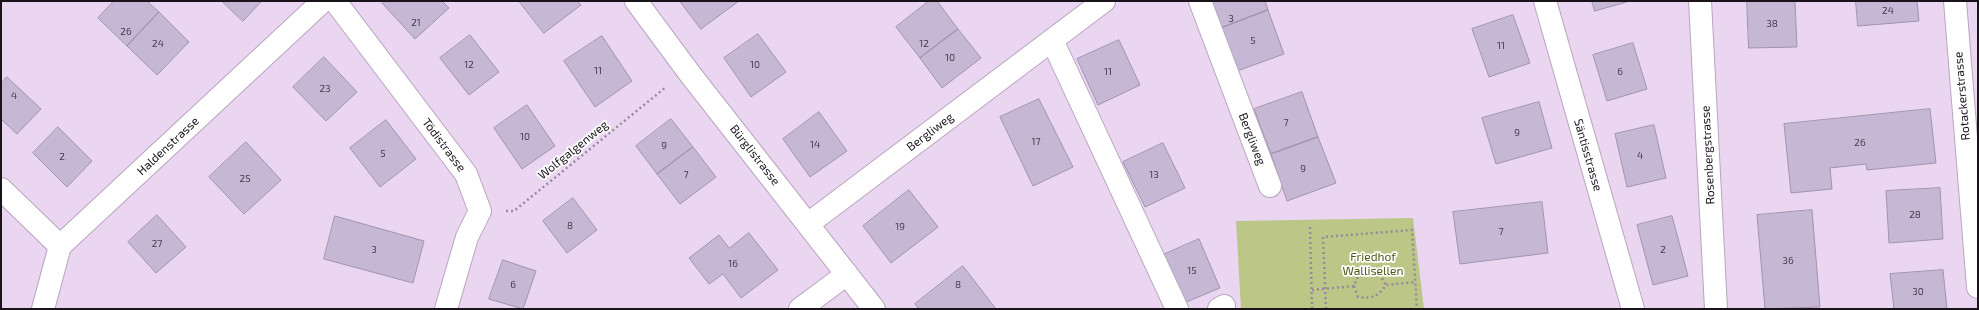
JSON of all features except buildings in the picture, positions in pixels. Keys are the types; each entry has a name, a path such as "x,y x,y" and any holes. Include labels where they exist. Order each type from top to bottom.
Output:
{"street":[{"name":"Haldenstrasse","path":"60,246 323,1"},
{"name":"Tödistrasse","path":"335,1 466,174 480,211"},
{"name":"Bürglistrasse","path":"636,1 690,74 874,309"},
{"name":"Bergliweg","path":"808,224 1104,1"},
{"name":"Bergliweg","path":"1200,1 1270,186"},
{"name":"Säntisstrasse","path":"1545,1 1633,309"},
{"name":"Rosenbergstrasse","path":"1700,1 1716,309"},
{"name":"Rotackerstrasse","path":"1955,1 1978,287"},
{"path":"1052,40 1177,309"},
{"path":"1,189 60,246 44,309"},
{"path":"446,309 467,237 480,211"},
{"path":"800,309 847,274"}],"path":[{"name":"Wolfgalgenweg","path":"480,211 514,211 670,83"},
{"path":"1310,227 1312,309"},
{"path":"1326,309 1323,237 1412,230 1416,309"},
{"path":"1386,285 1380,275 1368,272 1358,276 1354,286 1358,297 1371,299 1380,293 1386,285 1415,282"},
{"path":"1312,290 1354,286"}],"green space":[{"name":"Friedhof Wallisellen","path":"1413,218 1424,309 1241,309 1236,221"}]}
